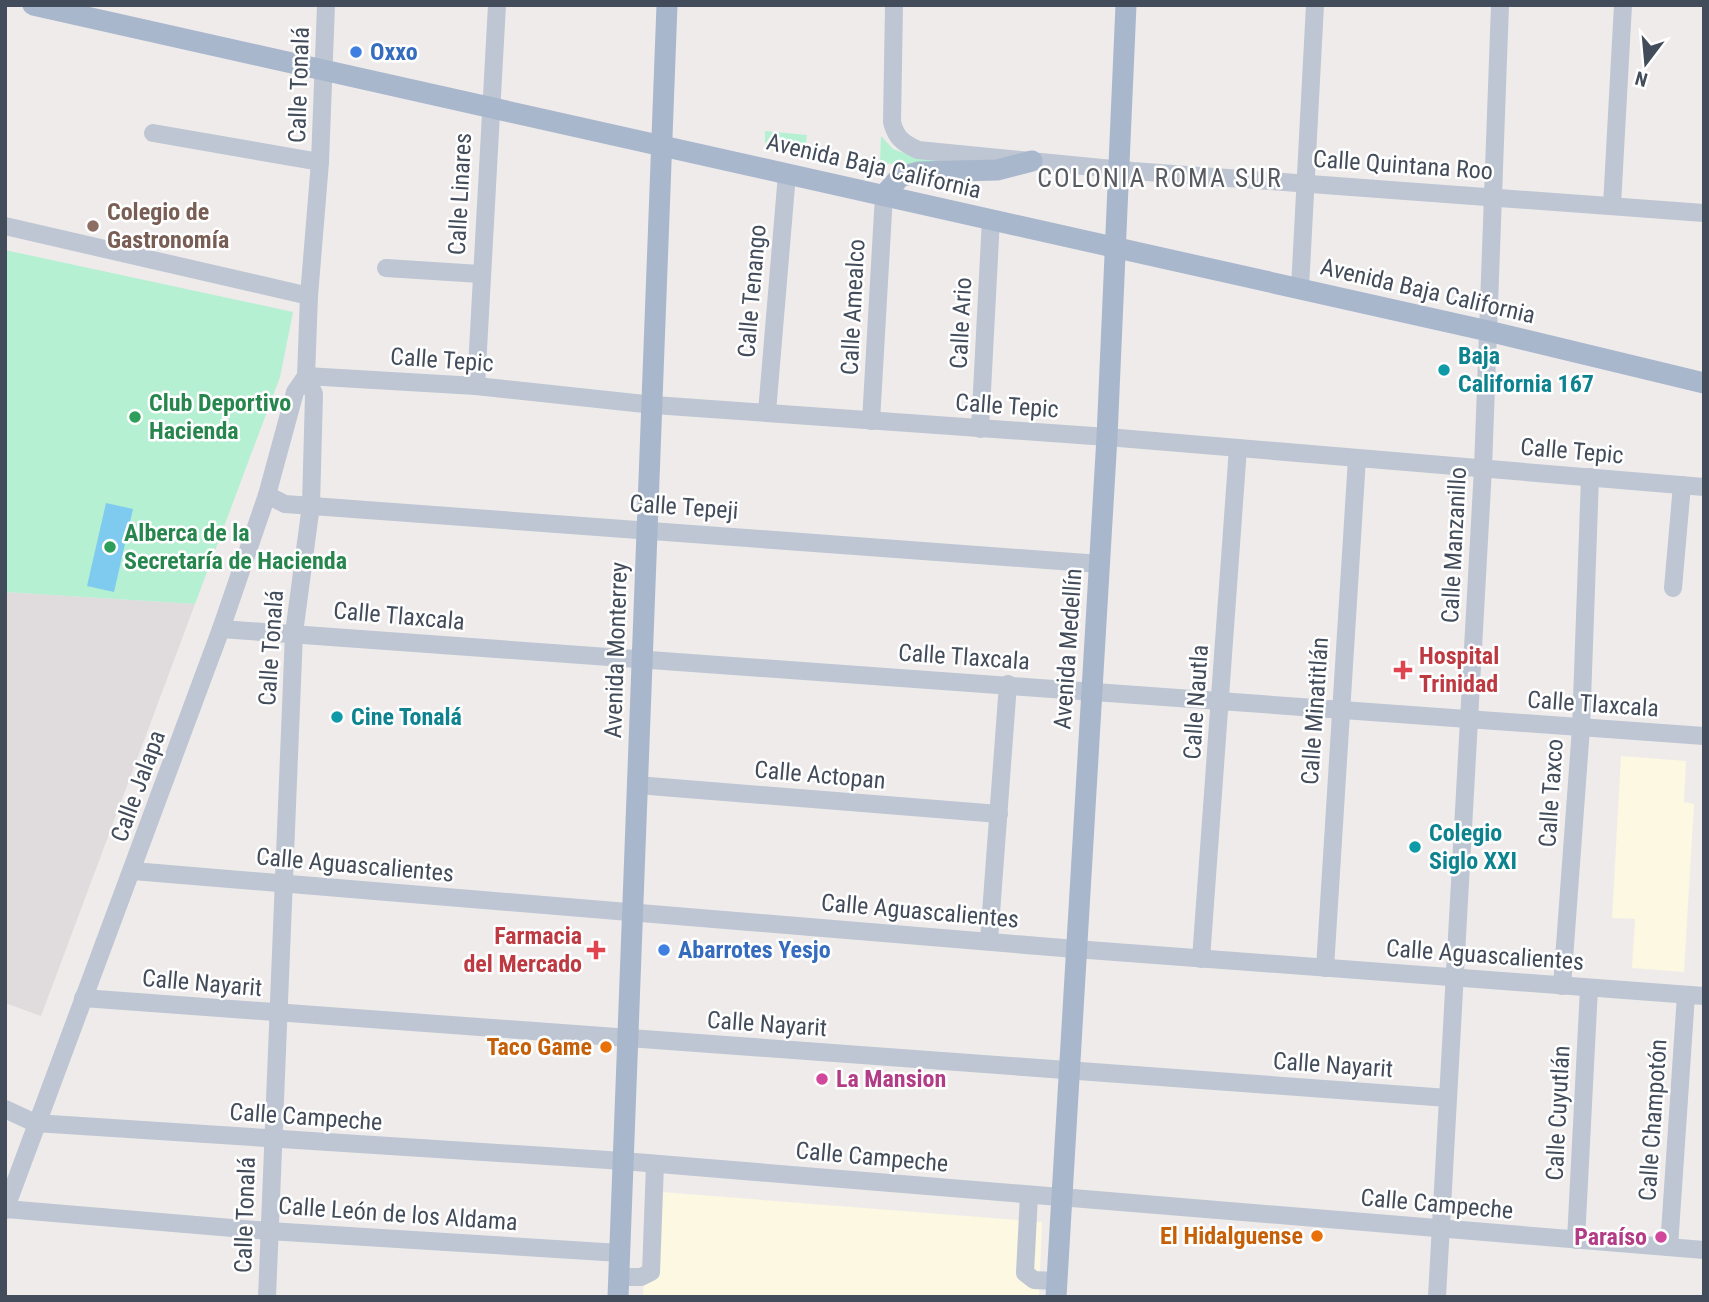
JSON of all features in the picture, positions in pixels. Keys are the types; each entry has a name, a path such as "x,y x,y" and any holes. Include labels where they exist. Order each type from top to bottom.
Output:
{"main road":[{"name":"Avenida Baja California","path":"33,5 1300,288 1704,383"},
{"name":"Avenida Monterrey","path":"619,1287 667,5"},
{"name":"Avenida Medellín","path":"1057,1289 1107,438 1121,170 1126,5"},
{"path":"884,195 900,177 919,172 997,170 1032,161"}],"street":[{"name":"Calle Tonalá","path":"267,1297 294,633 310,505 314,394 306,376 309,296 320,162 326,5"},
{"name":"Calle Linares","path":"476,386 489,107 497,5"},
{"name":"Calle Quintana Roo","path":"894,5 892,122 895,135 904,144 918,150 1121,170 1704,213"},
{"path":"1300,288 1315,5"},
{"name":"Calle Manzanillo","path":"1437,1297 1483,468 1500,5"},
{"path":"1612,205 1623,5"},
{"path":"153,133 320,162"},
{"name":"Calle Tenango","path":"767,412 787,173"},
{"name":"Calle Amealco","path":"871,421 884,195"},
{"name":"Calle Ario","path":"980,429 990,219"},
{"path":"5,226 309,296"},
{"path":"386,268 480,274"},
{"name":"Calle Tepic","path":"306,376 476,386 654,405 1237,448 1704,487"},
{"name":"Calle Jalapa","path":"5,1210 221,629 267,495 295,392 306,376"},
{"name":"Calle Nautla","path":"1201,958 1222,701 1237,448"},
{"name":"Calle Minatitlán","path":"1325,968 1339,710 1357,458"},
{"name":"Calle Taxco","path":"1562,986 1581,728 1590,477"},
{"path":"1673,588 1682,485"},
{"name":"Calle Tepeji","path":"267,495 285,504 1100,564"},
{"name":"Calle Tlaxcala","path":"221,629 1704,736"},
{"path":"989,940 1008,684"},
{"name":"Calle Actopan","path":"637,785 999,814"},
{"name":"Calle Aguascalientes","path":"133,871 1075,949 1695,996"},
{"name":"Calle Cuyutlán","path":"1576,1240 1588,988"},
{"name":"Calle Champotón","path":"1670,1247 1695,996"},
{"name":"Calle Nayarit","path":"83,998 1448,1098"},
{"path":"5,1109 36,1123"},
{"name":"Calle Campeche","path":"36,1123 623,1161 1704,1250"},
{"path":"619,1287 651,1272 655,1164"},
{"path":"1029,1195 1025,1273 1034,1280 1057,1289"},
{"name":"Calle León de los Aldama","path":"5,1210 269,1231 620,1253"}],"shaded area":[{"path":"5,592 195,604 41,1016 5,1003"},
{"path":"1621,756 1686,761 1684,802 1694,804 1684,972 1632,968 1635,919 1612,918"},
{"path":"649,1191 1042,1222 1039,1297 643,1297"}],"green space":[{"path":"765,131 807,135 805,148 765,143"},
{"path":"881,136 893,149 907,154 996,162 925,166 880,163"},
{"name":"Club Deportivo Hacienda","path":"5,250 293,312 280,377 195,604 5,592"}],"water":[{"name":"Alberca de la Secretaría de Hacienda","path":"106,503 133,509 114,592 87,586"}],"place":[{"name":"Oxxo","path":"356,52"},
{"name":"Colegio de Gastronomía","path":"93,226"},
{"name":"Baja California 167","path":"1444,370"},
{"name":"Club Deportivo Hacienda","path":"135,417"},
{"name":"Alberca de la Secretaría de Hacienda","path":"110,547"},
{"name":"Hospital Trinidad","path":"1403,670"},
{"name":"Cine Tonalá","path":"337,717"},
{"name":"Colegio Siglo XXI","path":"1415,847"},
{"name":"Farmacia del Mercado","path":"596,950"},
{"name":"Abarrotes Yesjo","path":"664,950"},
{"name":"Taco Game","path":"606,1047"},
{"name":"La Mansion","path":"822,1079"},
{"name":"El Hidalguense","path":"1317,1236"},
{"name":"Paraíso","path":"1661,1237"}],"district":[{"name":"COLONIA ROMA SUR","path":"1160,178"}]}
